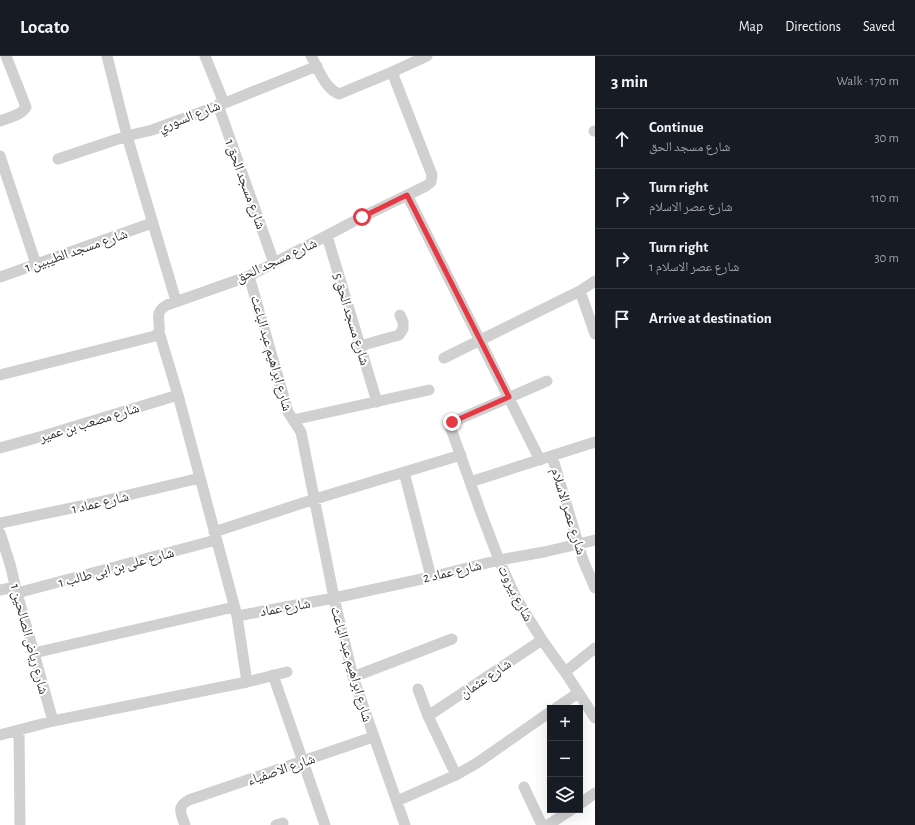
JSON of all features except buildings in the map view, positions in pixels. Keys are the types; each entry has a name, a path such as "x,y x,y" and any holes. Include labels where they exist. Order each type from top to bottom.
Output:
{"street":[{"path":"0,121 24,111 26,107 6,56"},
{"path":"107,56 127,136 176,301"},
{"name":"شارع مسجد الحق 1","path":"206,56 274,263"},
{"path":"314,61 329,88 333,92 339,94 392,72 425,56"},
{"name":"شارع السوري","path":"58,159 127,136 152,130 221,104 314,61"},
{"name":"شارع مسجد الحق","path":"159,332 160,326 158,318 159,312 162,308 176,301 249,276 362,217 426,186 431,182 432,175 392,72"},
{"path":"0,156 36,264"},
{"name":"شارع عصر الاسلام","path":"407,195 540,460"},
{"name":"شارع مسجد الطيبين 1","path":"0,277 152,223"},
{"name":"شارع مسجد الحق 5","path":"327,236 377,402"},
{"name":"شارع ابراهيم عبد الباعث","path":"249,276 288,412 301,432 334,598 353,677 405,825"},
{"path":"444,358 580,290 595,281"},
{"path":"580,290 595,334"},
{"path":"360,346 399,335 403,329 403,322 400,315"},
{"path":"0,375 155,336 159,332 178,395 235,611 247,682"},
{"path":"509,397 547,381"},
{"path":"293,420 429,390"},
{"name":"شارع مصعب بن عمير","path":"0,448 178,395"},
{"name":"شارع بيروت","path":"509,397 452,422 450,426 451,431 499,560 516,598 542,640 595,718"},
{"path":"470,482 595,442"},
{"path":"215,536 315,499 461,455"},
{"name":"شارع عصر الاسلام","path":"552,456 584,560 595,588"},
{"path":"404,472 431,577"},
{"name":"شارع عماد 1","path":"0,523 95,503 200,478"},
{"name":"شارع رياض الصالحين 1","path":"0,534 10,564 53,722"},
{"name":"شارع على بن ابى طالب 1","path":"0,590 16,590 215,536"},
{"name":"شارع عماد 2","path":"334,598 431,577 499,560 595,540"},
{"name":"شارع عماد","path":"34,653 235,611 334,598"},
{"path":"353,677 452,639"},
{"name":"شارع عثمان","path":"428,716 542,640"},
{"path":"565,672 595,648"},
{"path":"0,736 53,722 247,682 287,672"},
{"path":"273,675 325,825"},
{"path":"418,689 428,716 456,775"},
{"path":"560,705 578,693"},
{"path":"397,802 456,775 477,763 547,714"},
{"path":"18,731 20,825"},
{"name":"شارع الاصفياء","path":"185,825 180,810 182,804 189,800 374,737"},
{"path":"524,787 542,825"},
{"path":"583,802 595,794"},
{"path":"548,825 566,813"}],"route":[{"path":"362,217 407,195 509,397 452,422"}]}
